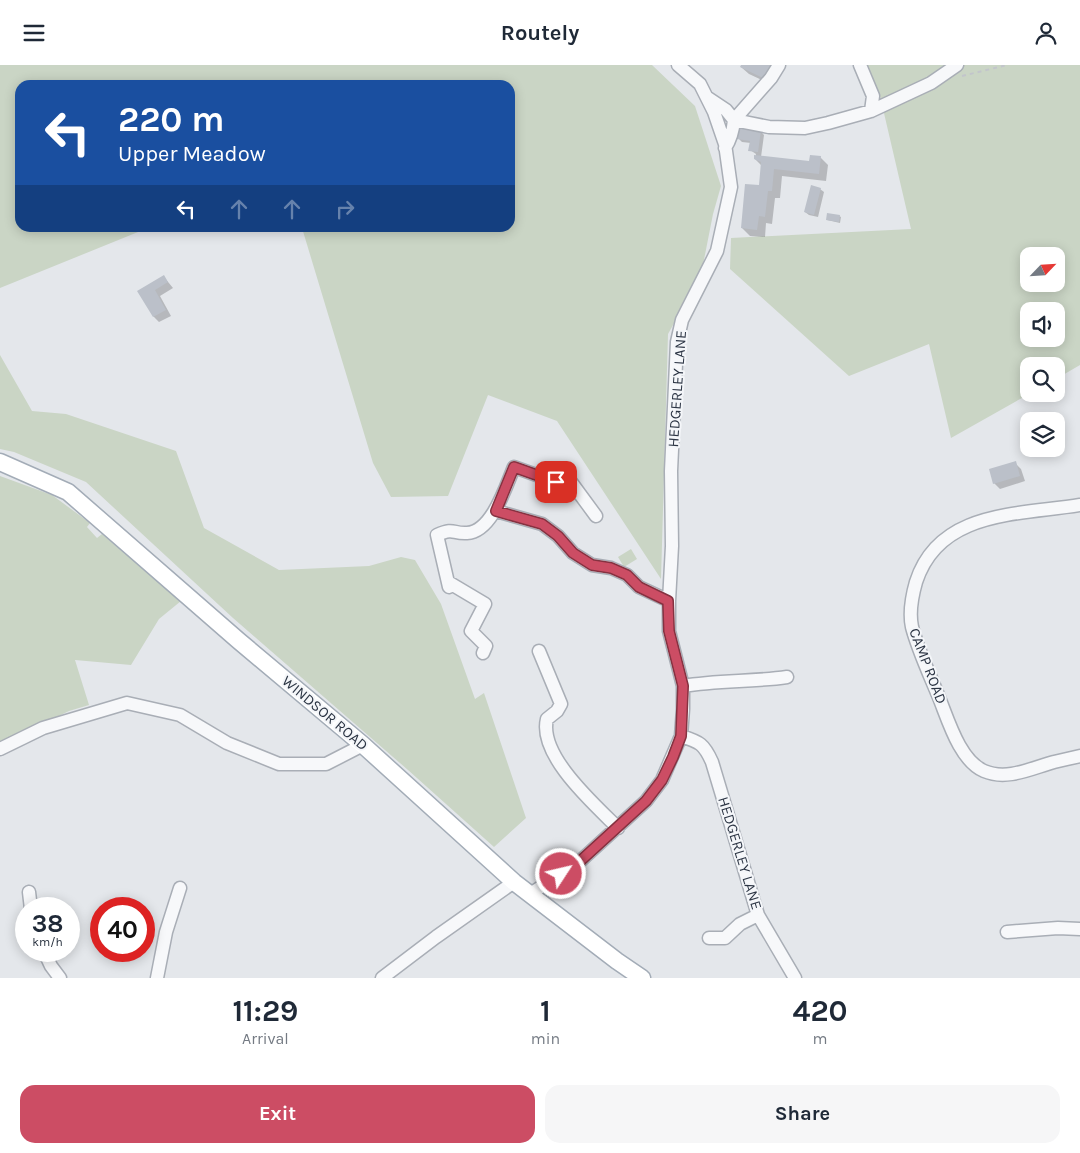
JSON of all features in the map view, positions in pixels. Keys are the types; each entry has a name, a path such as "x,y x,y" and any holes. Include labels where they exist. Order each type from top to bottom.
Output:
{"main road":[{"name":"WINDSOR ROAD","path":"0,463 68,492 239,641 363,745 514,882 642,978"}],"street":[{"name":"HEDGERLEY LANE","path":"530,894 577,864 646,801 662,780 681,736 683,686 669,631 668,601 672,546 672,471 677,342 682,320 717,251 730,187 725,148 714,112 700,84 678,65"},
{"path":"725,148 730,141 734,120 779,65"},
{"path":"860,65 873,96 871,111"},
{"path":"706,96 726,111 734,120 769,127 805,128 871,111 958,71"},
{"path":"484,653 486,646 471,631 486,604 448,585 437,535 450,529 468,533 480,527 496,511 514,467 556,482 571,481 596,516"},
{"name":"CAMP ROAD","path":"1080,505 1012,515 976,522 960,528 935,548 926,560 912,595 911,621 917,643 955,735 968,759 975,766 984,771 1000,775 1015,774 1080,757"},
{"path":"496,511 542,524 558,536 573,553 592,565 611,568 627,575 639,587 668,601"},
{"path":"539,651 561,703 557,711 546,719 545,727 552,749 562,769 618,828"},
{"path":"683,686 703,683 764,681 787,677"},
{"path":"0,749 44,728 128,703 180,715 227,743 279,764 326,764 363,745"},
{"name":"HEDGERLEY LANE","path":"681,736 699,741 706,749 712,762 758,915 795,978"},
{"path":"382,978 514,882"},
{"path":"157,978 166,932 180,888"},
{"path":"29,891 30,897"},
{"path":"710,938 725,938 740,924 758,915"},
{"path":"1007,932 1058,928 1080,929"},
{"path":"49,962 60,978"}],"path":[{"path":"958,71 1007,65"}],"green space":[{"path":"0,65 652,65 695,106 721,186 713,214 701,275 668,334 661,579 557,421 488,395 448,496 391,497 373,463 303,232 515,232 515,80 15,80 15,232 138,232 0,288"},
{"path":"867,65 1080,65 1080,365 1065,374 1065,357 1020,357 1020,399 951,438 929,344 849,376 730,269 731,238 911,229 880,96"},
{"path":"0,355 32,411 66,414 176,451 204,528 279,570 369,566 401,557 415,560 441,604 475,699 484,693 526,818 494,847 233,618 86,482 14,452 0,449"},
{"path":"0,476 52,495 90,523 87,527 97,538 102,534 181,601 159,619 131,665 75,660 89,705 69,711 0,745"},
{"path":"631,549 637,559 624,567 618,557"}],"building":[{"path":"741,65 773,65 765,79 740,67"},
{"path":"739,127 761,130 758,152 748,151 750,141 737,139"},
{"path":"754,155 809,161 810,155 821,156 819,174 774,169 772,191 768,191 765,217 759,216 757,230 741,228 745,184 759,185 761,162 754,159"},
{"path":"811,185 821,188 814,215 804,212"},
{"path":"827,213 840,215 839,222 826,220"},
{"path":"164,275 168,282 155,290 166,310 153,317 137,291"},
{"path":"1016,461 1020,476 993,484 989,469"}],"route":[{"path":"556,482 514,467 496,511 542,524 558,536 573,553 592,565 611,568 627,575 639,587 668,601 669,631 683,686 681,736 662,780 646,801 632,815 577,864 561,874"}]}
